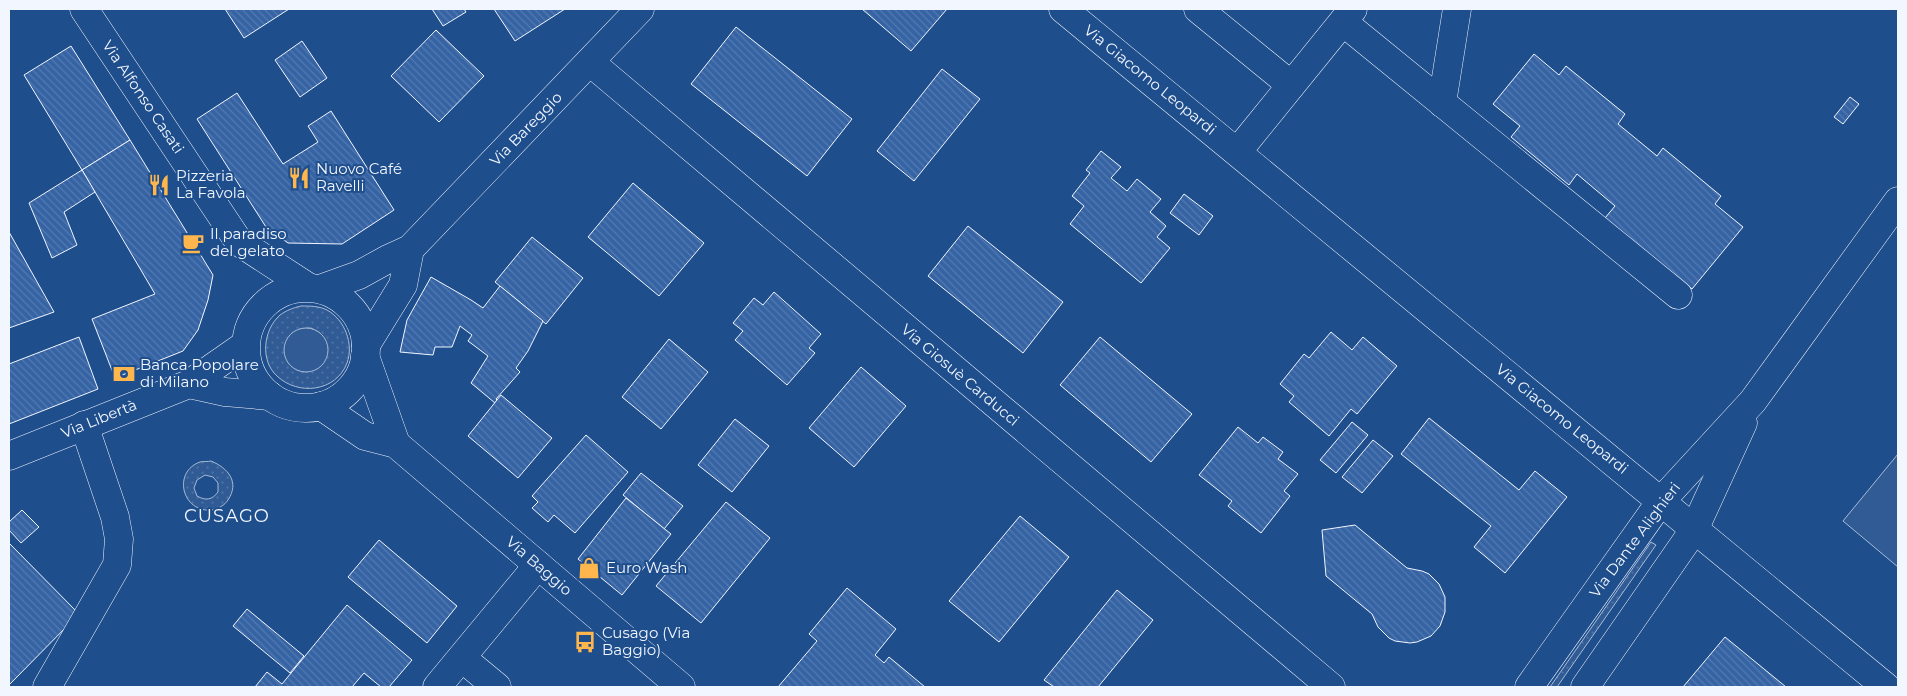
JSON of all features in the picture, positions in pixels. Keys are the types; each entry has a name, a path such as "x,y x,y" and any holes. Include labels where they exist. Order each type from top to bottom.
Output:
{"street":[{"name":"Via Alfonso Casati","path":"84,9 239,242 314,288"},
{"name":"Via Bareggio","path":"314,288 359,275 410,249 640,9"},
{"name":"Via Giacomo Leopardi","path":"1063,9 1238,151 1886,687"},
{"path":"1199,9 1291,85"},
{"path":"1442,103 1458,9"},
{"path":"1238,151 1348,15 1442,103 1678,295"},
{"name":"Via Giosuè Carducci","path":"590,62 1331,687"},
{"name":"Via Dante Alighieri","path":"1528,687 1661,501 1753,402 1898,201"},
{"path":"396,444 366,351 363,329 353,310 338,296 314,288 287,290 268,300 260,308 249,325 245,345 252,376 258,385 270,396 293,407 303,408 321,406 338,399 351,388 362,371 366,351 403,285 410,249"},
{"name":"Via Libertà","path":"9,456 189,384 245,345"},
{"path":"189,384 225,392 270,396"},
{"name":"Via Dante Alighieri","path":"1585,687 1694,530 1753,402"},
{"name":"Via Baggio","path":"321,406 365,436 396,444 681,687"},
{"path":"47,687 117,566 118,539 115,517 84,425"},
{"path":"437,687 538,565"},
{"path":"462,658 497,687"}],"shaded area":[{"path":"301,306 314,306 333,314 343,326 348,341 349,356 342,373 326,385 316,388 295,386 277,376 268,362 266,354 267,337 274,321 288,310","holes":["311,328 320,333 307,372 297,370 288,363 300,329"]},
{"path":"306,328 318,332 324,338 328,350 324,362 318,368 306,372 294,368 288,362 284,350 288,338 294,332"},
{"path":"1898,454 1898,567 1843,521"},
{"path":"211,461 227,472 233,487 227,502 212,510 202,509 194,505 184,491 186,474 191,467 200,462","holes":["205,475 213,477 218,483 218,492 209,499 197,496 194,488 197,480"]},
{"path":"1651,542 1656,545 1557,687 1550,687"}],"building":[{"path":"225,9 289,9 244,38"},
{"path":"432,9 464,9 466,12 443,26"},
{"path":"494,9 565,9 515,41"},
{"path":"862,9 947,9 911,51"},
{"path":"736,27 852,119 807,176 691,84"},
{"path":"436,30 484,76 439,122 391,76"},
{"path":"302,41 327,78 300,97 275,60"},
{"path":"71,46 130,140 82,170 24,75"},
{"path":"1534,54 1559,75 1566,66 1625,114 1618,124 1657,156 1663,148 1721,196 1715,204 1743,227 1692,289 1605,218 1615,206 1577,174 1569,185 1511,137 1520,126 1493,104"},
{"path":"942,69 980,99 914,181 877,151"},
{"path":"237,93 283,164 318,142 308,126 331,111 394,210 342,244 288,243 266,227 197,119"},
{"path":"1850,97 1859,104 1843,124 1834,117"},
{"path":"130,140 213,275 208,300 198,330 183,351 115,378 92,319 155,294 82,170"},
{"path":"1101,151 1121,167 1111,178 1127,191 1137,179 1161,199 1150,212 1166,226 1157,237 1170,248 1141,283 1070,224 1084,206 1072,196 1090,173 1086,170"},
{"path":"82,170 95,192 64,212 77,245 52,258 29,203"},
{"path":"633,183 704,243 659,296 588,237"},
{"path":"1184,194 1213,216 1199,235 1170,213"},
{"path":"968,226 1063,302 1023,353 928,276"},
{"path":"9,232 54,312 9,328"},
{"path":"532,237 583,278 546,324 495,282"},
{"path":"431,277 483,308 500,286 543,321 528,351 516,368 520,372 496,399 495,403 471,383 488,356 468,341 472,335 460,326 452,347 435,347 433,355 400,352 407,320"},
{"path":"774,292 821,334 809,348 815,353 787,385 735,340 743,331 733,323 754,298 763,305"},
{"path":"1331,332 1352,350 1363,337 1397,366 1357,414 1351,409 1329,436 1289,402 1294,396 1280,384 1304,354 1309,358"},
{"path":"79,337 98,389 9,424 9,364"},
{"path":"1100,337 1192,414 1151,462 1060,385"},
{"path":"669,339 708,372 661,429 622,397"},
{"path":"861,367 906,406 854,467 809,428"},
{"path":"501,395 552,438 518,478 468,436"},
{"path":"1429,418 1519,490 1535,471 1567,497 1505,573 1474,547 1491,526 1401,454"},
{"path":"735,419 769,446 732,492 698,465"},
{"path":"1352,422 1368,435 1336,473 1320,460"},
{"path":"1238,427 1258,443 1263,437 1283,452 1278,459 1298,474 1284,491 1290,496 1261,533 1228,506 1232,501 1199,475"},
{"path":"586,435 628,472 575,533 554,515 548,522 532,508 538,502 532,496"},
{"path":"1373,440 1393,456 1362,493 1342,477"},
{"path":"641,473 683,506 664,529 623,495"},
{"path":"626,498 671,534 622,595 578,559"},
{"path":"726,502 770,538 701,623 656,586"},
{"path":"22,510 39,527 21,543 9,530 9,522"},
{"path":"1020,516 1069,557 999,642 949,601"},
{"path":"1355,525 1407,568 1429,574 1439,584 1445,597 1445,612 1440,626 1431,636 1410,643 1395,641 1389,638 1378,627 1372,614 1326,576 1322,530"},
{"path":"379,540 457,606 427,643 348,577"},
{"path":"9,543 79,614 9,685"},
{"path":"847,588 896,629 875,655 884,663 889,657 925,687 778,687 817,641 809,634"},
{"path":"1117,590 1153,620 1098,687 1054,687 1044,680"},
{"path":"347,605 412,660 389,687 381,687 364,673 352,687 255,687 267,672 282,684"},
{"path":"247,609 304,656 290,673 233,626"},
{"path":"1725,637 1786,687 1683,687"}],"place":[{"name":"Nuovo Café Ravelli","path":"299,178"},
{"name":"Pizzeria La Favola","path":"159,185"},
{"name":"Il paradiso del gelato","path":"193,243"},
{"name":"Banca Popolare di Milano","path":"124,374"},
{"name":"Euro Wash","path":"589,568"},
{"name":"Cusago (Via Baggio)","path":"585,642"}],"district":[{"name":"CUSAGO","path":"227,516"}]}
